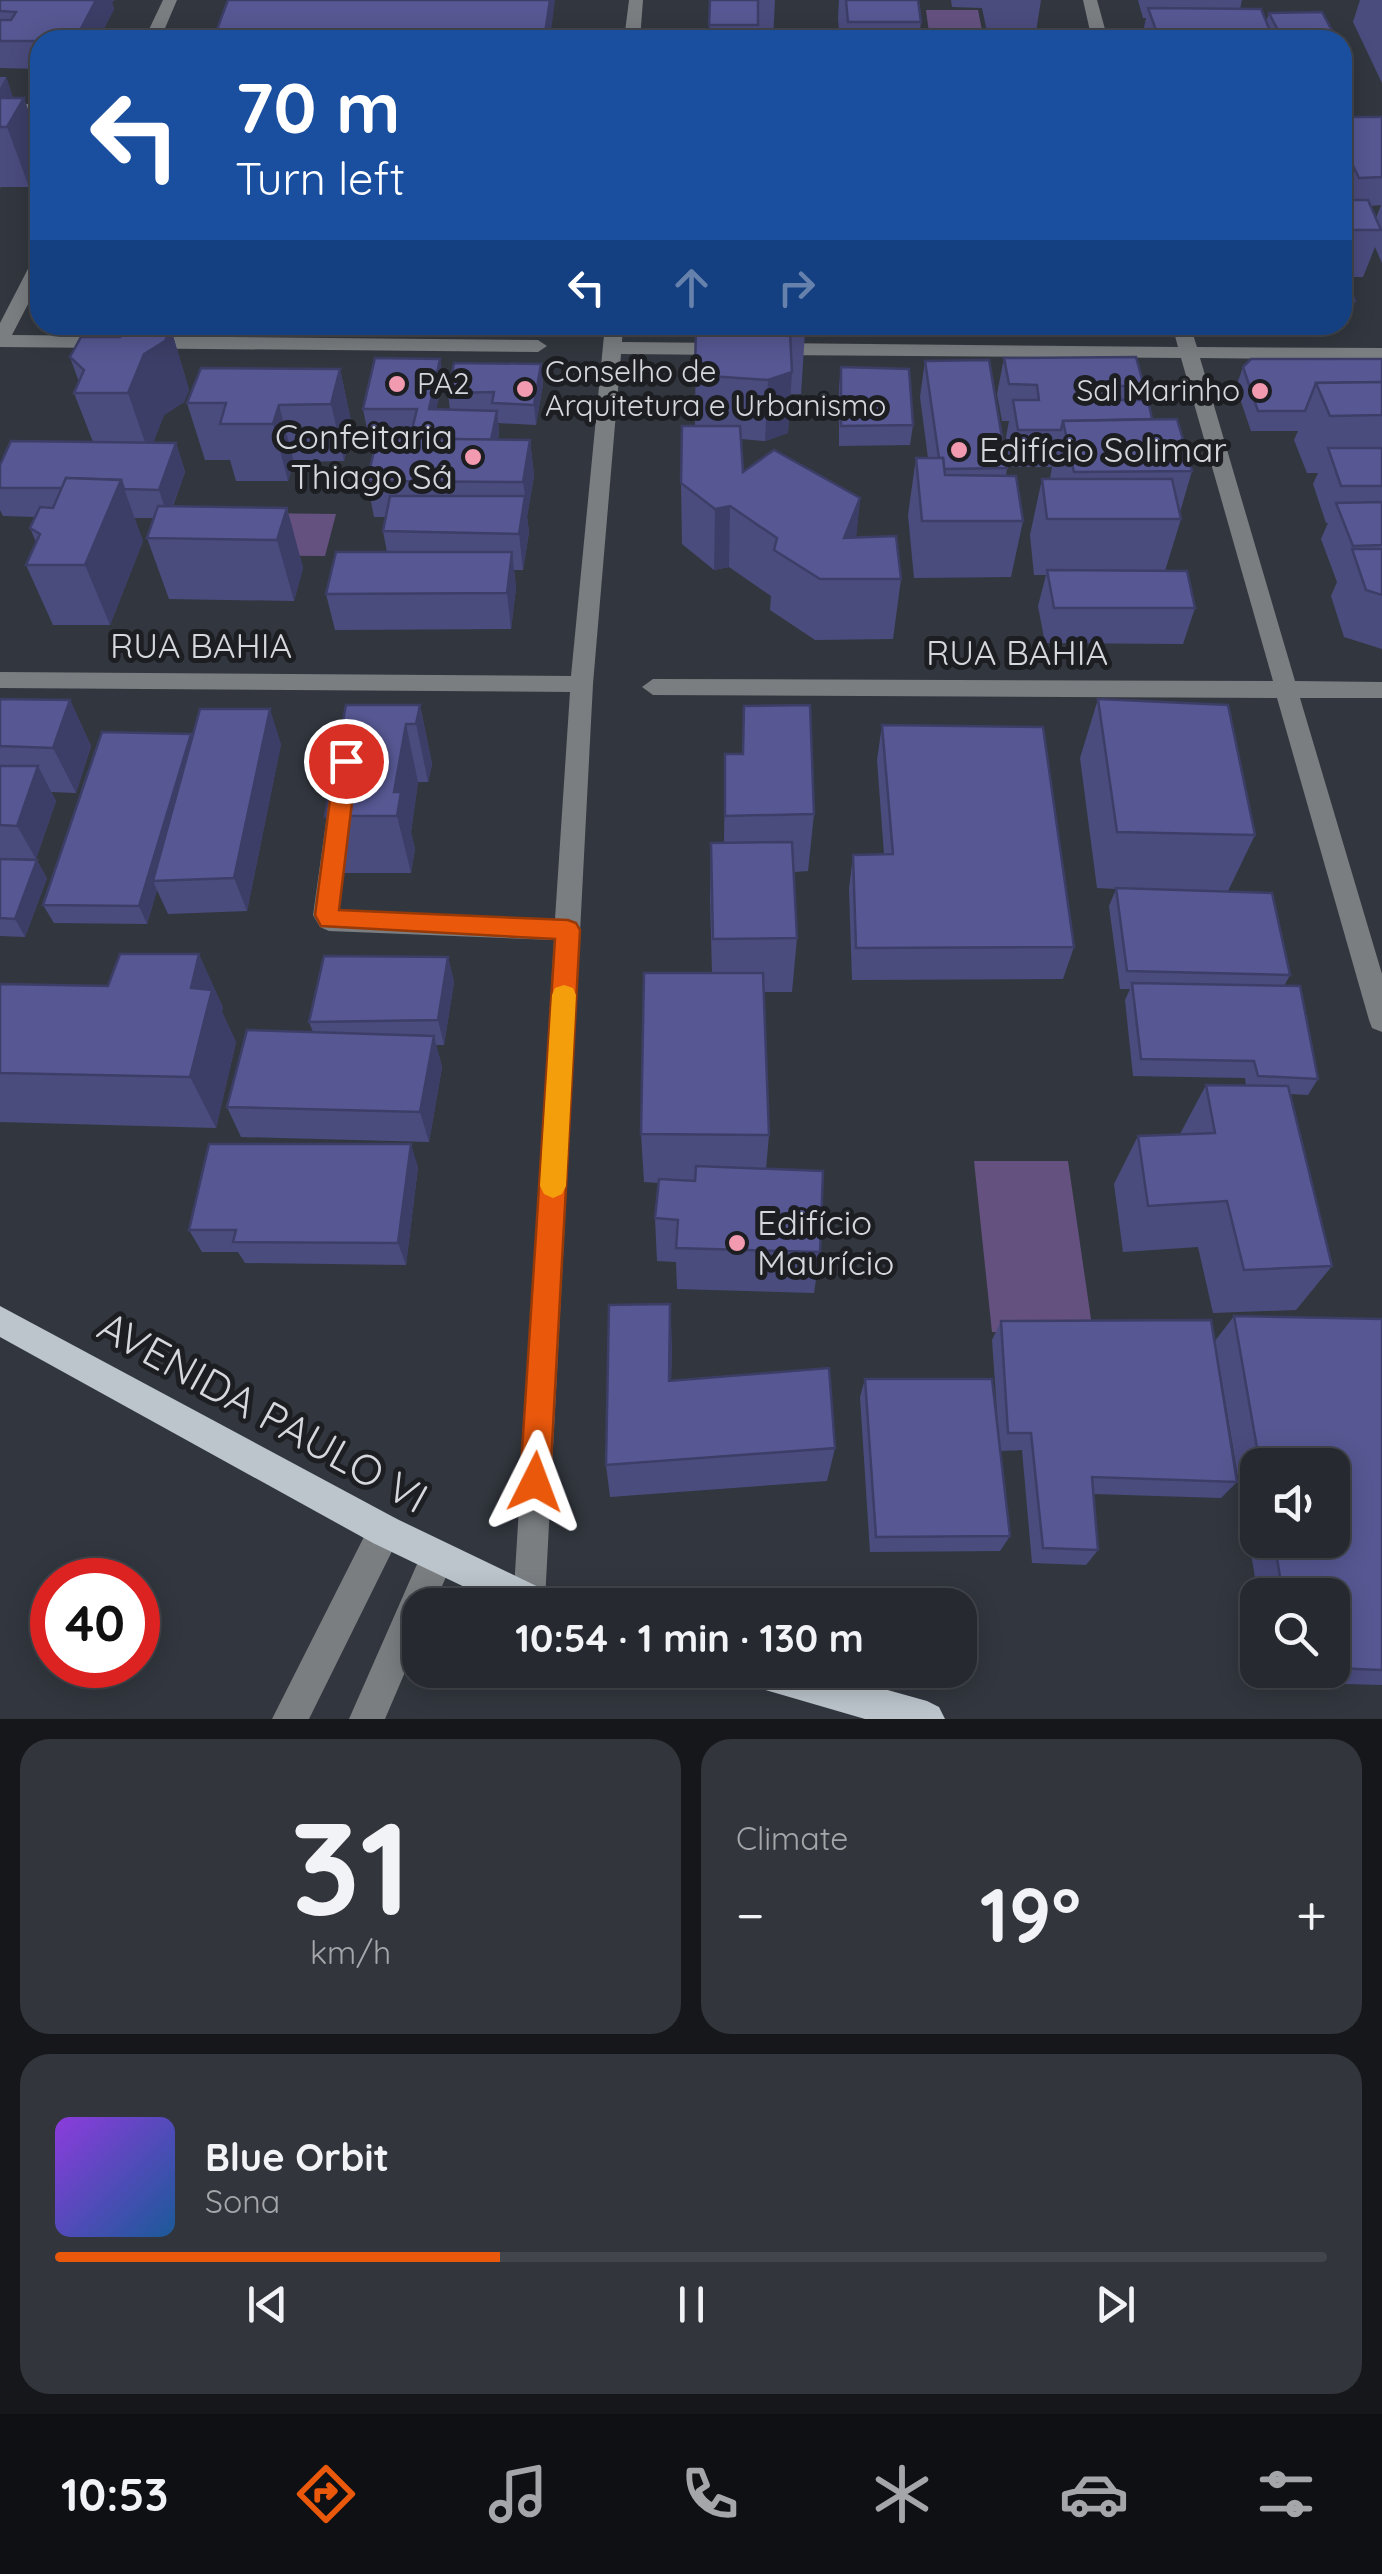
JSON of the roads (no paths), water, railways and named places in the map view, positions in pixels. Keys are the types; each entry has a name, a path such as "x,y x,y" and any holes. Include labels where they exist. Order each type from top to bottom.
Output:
{"main road":[{"name":"AVENIDA PAULO VI","path":"0,1321 385,1531 501,1588"},
{"path":"818,1688 927,1719"}],"street":[{"path":"156,30 170,0"},
{"path":"633,30 636,0"},
{"path":"1090,0 1098,30"},
{"path":"0,109 30,110"},
{"path":"30,282 0,341 538,346"},
{"path":"1184,335 1382,1020"},
{"path":"534,1588 582,684 613,336 1189,353 1382,354"},
{"name":"RUA BAHIA","path":"0,680 582,684"},
{"name":"RUA BAHIA","path":"652,688 1382,690"},
{"path":"344,780 326,915 329,920 568,930"},
{"path":"290,1719 385,1531"},
{"path":"366,1719 437,1558"}],"place":[{"name":"PA2","path":"397,384"},
{"name":"Conselho de Arquitetura e Urbanismo","path":"525,389"},
{"name":"Sal Marinho","path":"1260,391"},
{"name":"Edifício Solimar","path":"959,450"},
{"name":"Confeitaria Thiago Sá","path":"473,457"},
{"name":"Edifício Maurício","path":"737,1243"}]}
